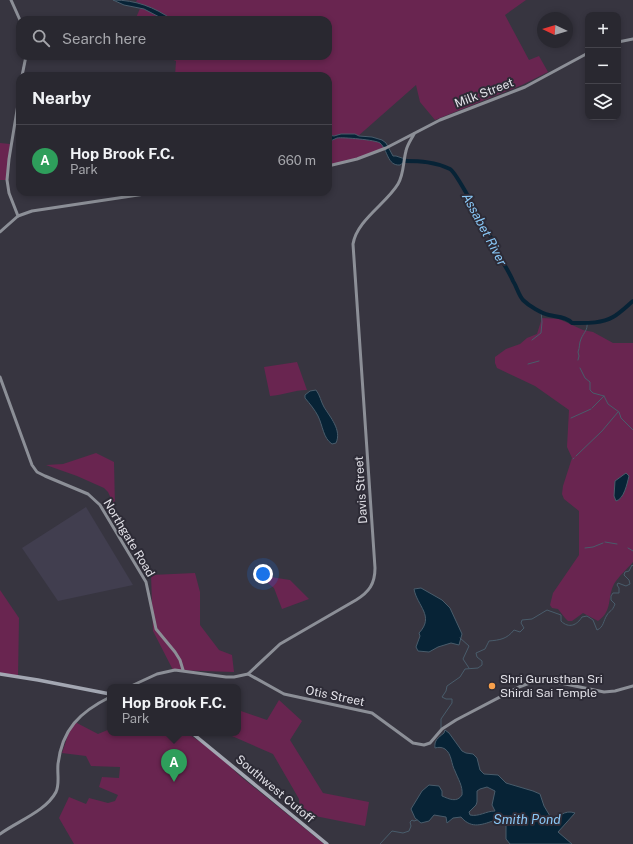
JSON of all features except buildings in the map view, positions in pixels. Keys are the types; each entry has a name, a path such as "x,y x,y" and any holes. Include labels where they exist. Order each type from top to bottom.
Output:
{"main road":[{"path":"0,674 99,691 107,695"},
{"name":"Southwest Cutoff","path":"196,736 327,844"}],"street":[{"path":"11,0 18,16"},
{"path":"621,41 633,39"},
{"name":"Milk Street","path":"332,165 357,159 386,148 446,118 526,86 585,55"},
{"path":"23,72 25,60"},
{"path":"16,116 7,180 9,193 18,216"},
{"name":"Davis Street","path":"248,674 280,644 356,600 368,591 373,583 374,561 353,244 361,227 397,186 402,176 404,158 409,142 414,134"},
{"path":"405,139 409,142"},
{"path":"0,232 18,216 41,209 130,196"},
{"name":"Northgate Road","path":"0,377 34,468 45,476 88,494 100,505 146,582 156,629 175,652 180,660 183,670"},
{"path":"135,684 170,670 183,670 226,677 248,674"},
{"name":"Otis Street","path":"248,674 284,694 372,713 413,743 424,745 430,743 442,730 456,720 519,687 535,681 546,680 604,692 633,686"},
{"path":"99,691 104,696 102,702"},
{"path":"0,834 19,821 40,810 53,796 59,783 59,759 70,728 79,717 107,698"}],"shaded area":[{"path":"137,0 526,0 505,15 529,60 539,56 548,72 522,85 435,120 420,102 416,85 357,137 381,141 386,148 332,165 332,72 175,72 176,61 174,60 332,60 332,16 137,16 142,4 136,2"},
{"path":"0,143 10,144 6,180 0,180"},
{"path":"542,318 559,319 583,330 593,332 613,343 633,343 633,562 614,584 606,613 598,621 583,613 572,621 568,621 558,609 552,608 550,605 553,593 579,555 579,511 564,499 562,494 572,458 567,447 569,410 535,386 497,368 495,363 495,357 506,349 520,344 527,338 537,334"},
{"path":"297,362 307,390 270,396 264,367"},
{"path":"96,453 114,462 115,507 108,492 104,488 77,476 46,465 63,464"},
{"path":"86,507 133,585 58,601 22,548"},
{"path":"195,573 200,592 200,625 219,650 232,655 234,672 173,670 153,631 151,575"},
{"path":"258,575 290,580 309,599 282,609 274,588"},
{"path":"0,590 19,618 18,676 0,674"},
{"path":"279,700 302,721 290,740 323,793 369,802 365,826 300,813 299,799 273,754 232,736 241,736 241,711 267,720"},
{"path":"75,722 98,734 107,730 107,736 191,736 215,752 240,776 324,844 74,844 59,818 69,797 86,804 89,798 108,803 115,801 118,795 99,787 102,777 119,778 120,767 91,766 86,756 62,753 69,732"}],"water":[{"path":"113,0 129,1 144,5 167,16 157,16 144,9 124,5"},
{"path":"341,134 355,134 382,140 386,143 393,156 408,160 409,162 396,165 390,160 380,143 359,139 337,138 332,140 332,136"},
{"path":"316,390 338,433 336,443 332,444 329,441 318,416 305,398 305,395 310,391"},
{"path":"626,473 629,476 625,491 619,500 616,501 614,496 615,481"},
{"path":"421,588 442,600 450,608 462,634 459,645 451,643 438,647 429,652 418,651 416,647 420,636 419,633 424,627 425,616 414,589"},
{"name":"Smith Pond","path":"445,730 449,733 462,751 473,754 477,758 480,770 484,774 498,775 506,783 540,794 544,806 550,816 548,818 550,820 568,812 575,813 558,832 572,844 510,844 506,839 506,819 473,825 469,824 461,817 453,818 447,823 446,817 434,815 429,821 421,823 415,818 411,809 422,791 429,785 439,786 442,791 442,796 450,799 458,799 462,795 461,786 449,754 444,748 435,748 436,741","holes":["487,787 495,791 492,805 495,811 470,815 469,812 477,802 477,791"]}],"waterway":[{"name":"Assabet River","path":"405,161 433,163 450,169 453,172 490,235 520,295 523,300 532,307 546,314 565,318 572,323 588,323 598,322 613,317 633,301"},
{"path":"532,340 541,333 541,311"},
{"path":"578,360 580,342 587,323"},
{"path":"528,364 539,361"},
{"path":"580,368 585,378 590,382 590,390 593,393 604,396 608,404 619,412 621,418 633,430"},
{"path":"592,408 604,396"},
{"path":"571,418 591,409"},
{"path":"576,456 602,431 618,412"},
{"path":"605,542 617,544"},
{"path":"585,548 603,543"},
{"path":"628,548 633,551"},
{"path":"441,728 441,719 452,703 452,699 442,697 447,686 460,677 465,669 478,668 482,665 482,661 477,657 476,653 485,649 489,641 503,638 514,630 520,632 524,628 521,623 522,620 532,619 547,610 561,615 561,621 567,625 573,625 582,617 587,616 593,620 597,630 601,627 607,615 614,607 615,604 611,600 611,596 613,593 619,593 618,583 626,586 630,584 629,580 624,575 625,572 629,571 632,565 633,566"},
{"path":"460,638 469,646 463,659 469,668"},
{"path":"380,844 392,831 403,833 409,831 411,826 410,822 412,820 417,820"}],"place":[{"name":"Shri Gurusthan Sri Shirdi Sai Temple","path":"492,686"},
{"name":"Hop Brook F.C.","path":"174,782"}]}
